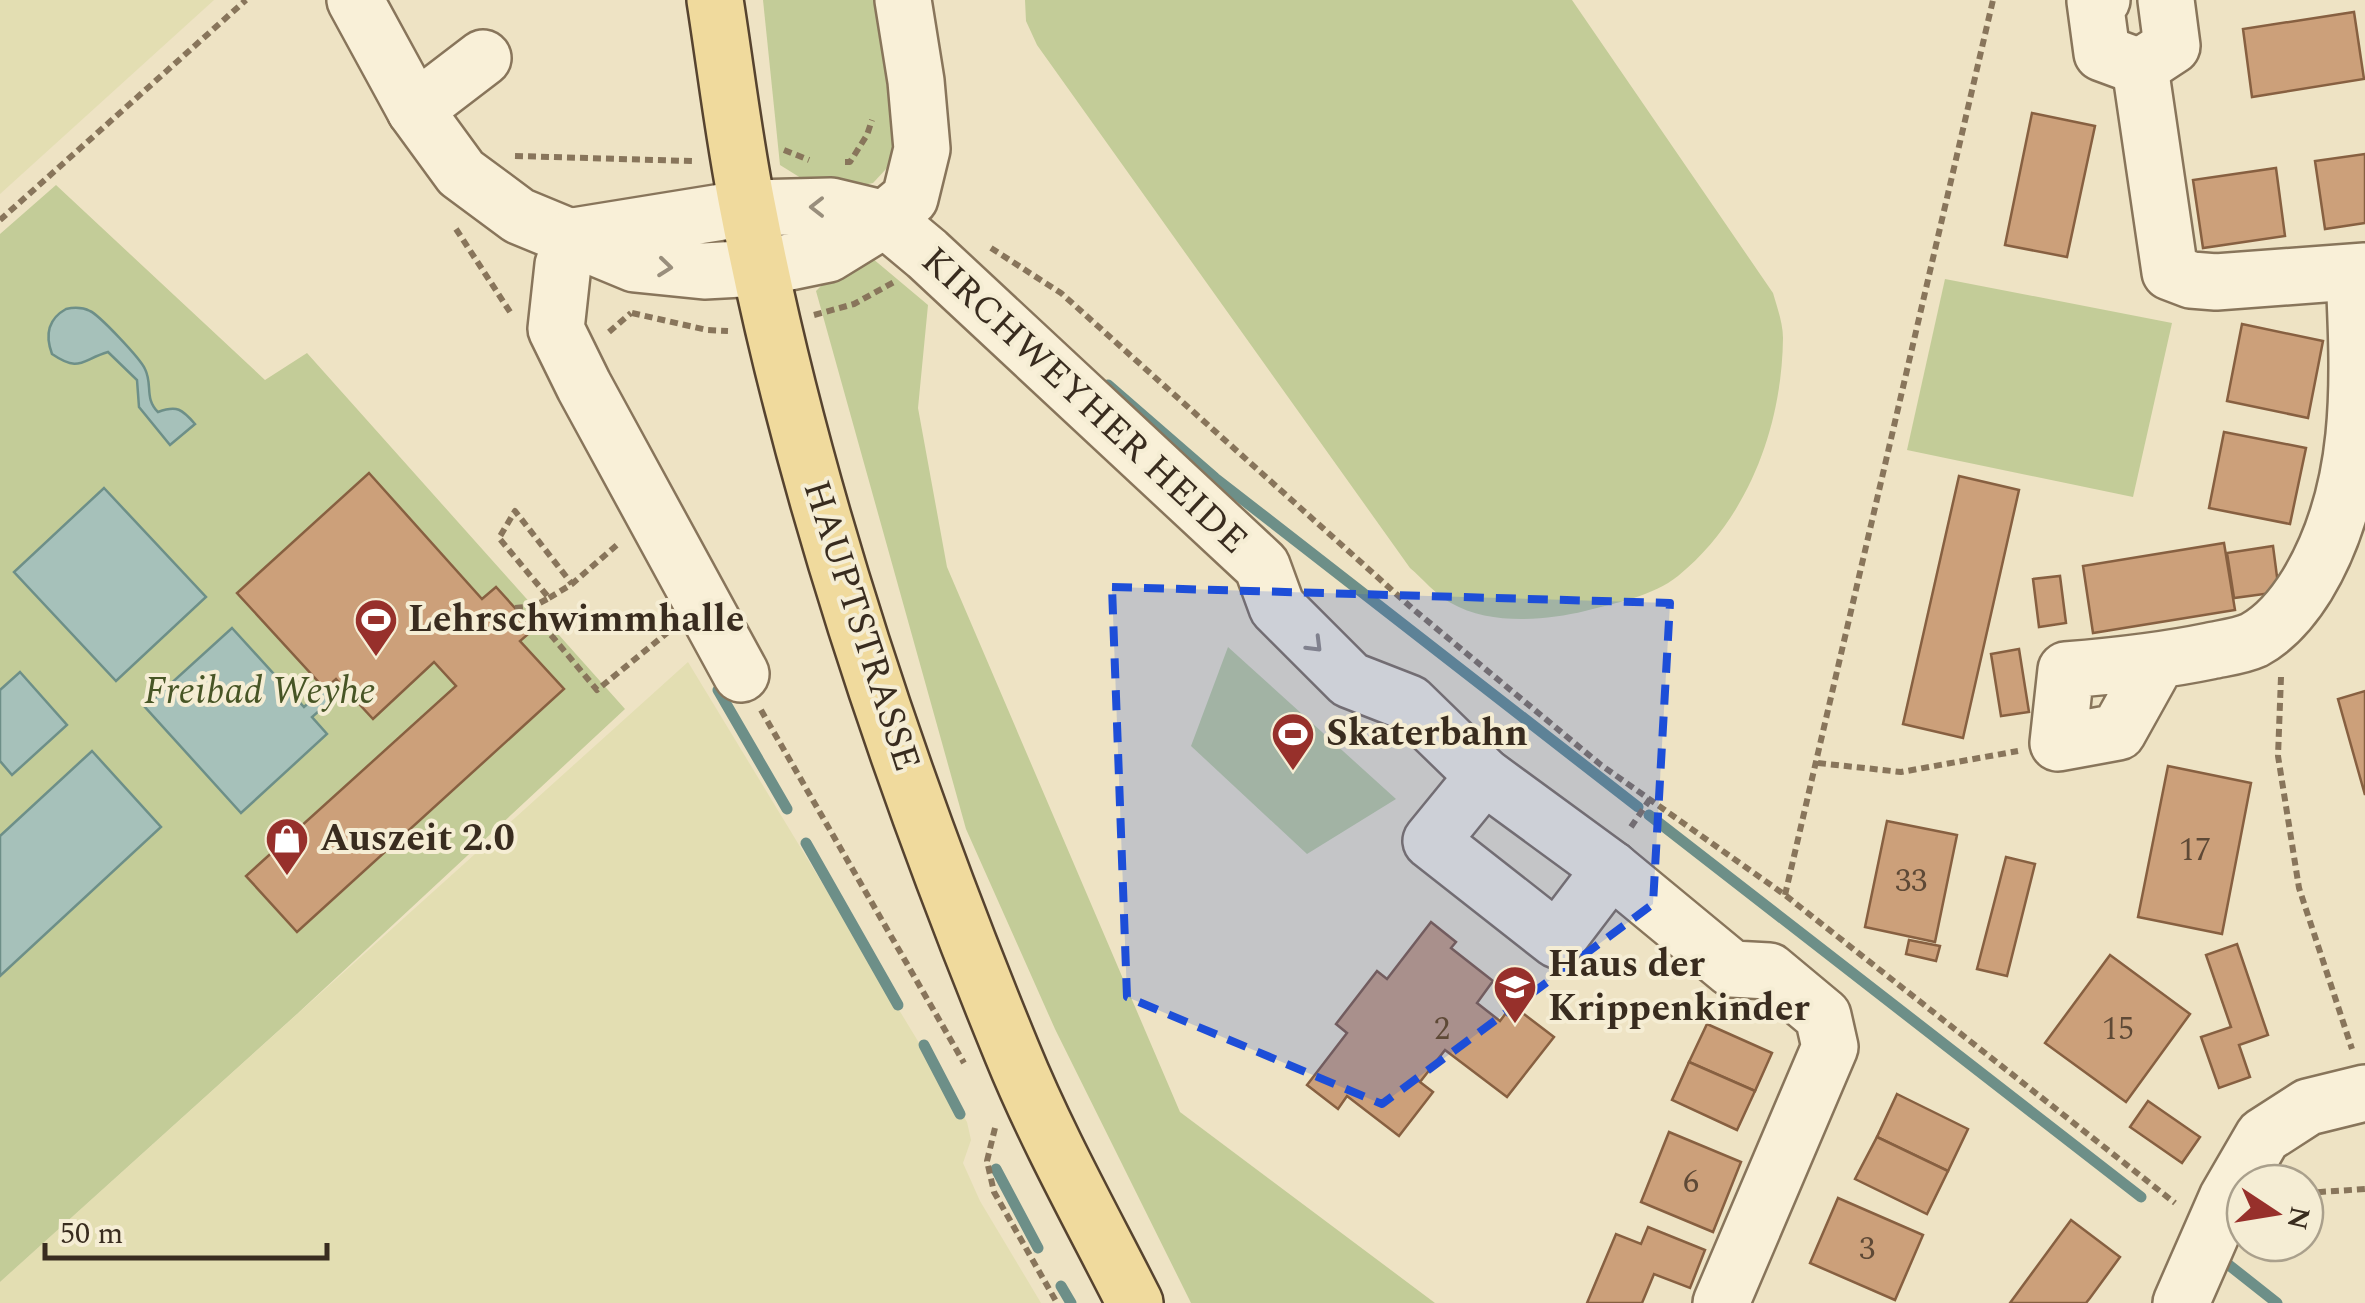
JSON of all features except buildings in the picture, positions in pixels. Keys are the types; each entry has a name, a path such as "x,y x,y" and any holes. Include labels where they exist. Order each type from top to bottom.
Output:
{"main road":[{"name":"HAUPTSTRASSE","path":"715,0 760,268 810,467 870,669 1013,1054 1134,1303"}],"street":[{"path":"355,0 415,110 460,174 519,216 635,264 704,271 760,268 828,254 885,220 910,198 922,150 903,0"},
{"path":"2102,0 2095,1 2102,54 2140,67"},
{"path":"2140,67 2172,46 2166,0"},
{"path":"415,110 483,58"},
{"path":"2058,743 2066,670 2157,662 2253,640 2283,616 2318,566 2338,520 2354,450 2359,272 2216,282 2191,280 2170,272 2140,67"},
{"path":"741,674 556,328 562,265 574,236 743,182 885,220"},
{"name":"KIRCHWEYHER HEIDE","path":"885,220 927,254 1262,566 1277,607 1350,680 1409,704 1484,776 1608,867 1732,969 1769,971 1823,1016 1830,1046 1721,1303"},
{"path":"1484,776 1431,842 1557,940 1608,867"},
{"path":"2181,1303 2226,1198 2263,1136 2359,1073"}],"path":[{"path":"0,220 246,0"},
{"path":"1785,896 1993,0"},
{"path":"835,164 850,162 867,135 879,98 896,86 916,81"},
{"path":"511,156 674,162 743,182 788,149 820,166"},
{"path":"981,244 1061,293 1413,608 1601,765 1785,896 2213,1233"},
{"path":"549,598 499,538 514,511 572,584"},
{"path":"515,608 534,606 572,584 623,540"},
{"path":"2283,616 2278,756 2281,775 2300,888 2359,1073"},
{"path":"551,635 598,690 676,626"},
{"path":"741,674 973,1080"},
{"path":"1817,763 1902,772 2058,743"},
{"path":"992,1114 996,1129 988,1161 994,1192 1058,1303"},
{"path":"2325,1192 2365,1189"}],"highlighted area":[{"path":"1112,587 1670,603 1653,904 1382,1104 1127,997"}],"shaded area":[{"path":"0,0 214,0 0,194"},
{"path":"688,662 967,1122 971,1140 963,1163 980,1201 1041,1303 0,1303 0,1282"}],"green space":[{"path":"763,0 878,0 900,154 873,183 825,193 780,165"},
{"path":"1025,0 1572,0 1773,293 1778,309 1783,338 1776,405 1756,469 1724,527 1703,553 1668,583 1634,598 1585,611 1535,619 1499,618 1466,610 1440,596 1410,568 1037,45 1026,21"},
{"name":"Freibad Weyhe","path":"56,185 265,380 307,353 625,709 297,1014 0,1282 0,234"},
{"path":"872,258 928,305 918,408 947,567 1180,1112 1435,1303 1191,1303 1055,1029 966,829 816,291 839,268"},
{"path":"1945,279 2172,323 2133,497 1907,450"},
{"name":"Skaterbahn","path":"1228,647 1396,799 1307,854 1191,746"}],"water":[{"path":"66,309 90,311 102,320 145,369 151,402 158,412 179,410 195,424 170,445 139,407 137,380 108,352 75,364 52,354 50,328"},
{"path":"104,488 206,597 116,681 14,572"},
{"path":"232,628 304,707 336,679 345,688 312,717 327,734 241,813 145,707"},
{"path":"20,672 67,725 12,775 0,761 0,690"},
{"path":"92,751 161,827 0,976 0,836"}],"waterway":[{"path":"1108,385 1215,478 1638,807"},
{"path":"718,690 787,809"},
{"path":"1649,815 2141,1197"},
{"path":"806,843 898,1005"},
{"path":"924,1045 960,1114"},
{"path":"996,1169 1038,1248"},
{"path":"2220,1258 2277,1303"},
{"path":"1061,1286 1071,1303"}],"place":[{"name":"Lehrschwimmhalle","path":"376,658"},
{"name":"Skaterbahn","path":"1293,772"},
{"name":"Auszeit 2.0","path":"287,877"},
{"name":"Haus der Krippenkinder","path":"1515,1025"}]}
